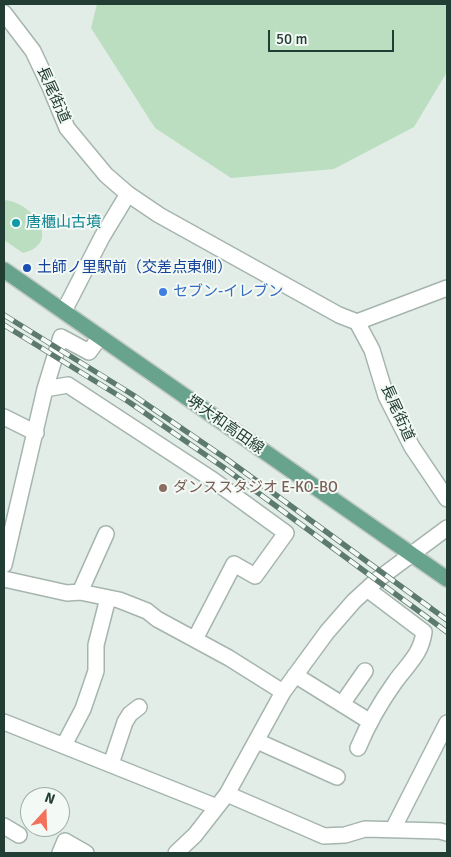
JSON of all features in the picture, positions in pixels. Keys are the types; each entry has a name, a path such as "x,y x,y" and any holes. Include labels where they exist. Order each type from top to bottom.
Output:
{"main road":[{"name":"堺大和高田線","path":"4,270 447,579"}],"street":[{"name":"長尾街道","path":"4,13 33,51 67,128 106,175 128,194 167,219 339,315 356,322 372,350 386,396 412,447 447,499"},
{"path":"64,311 102,237 128,194"},
{"path":"356,322 447,288"},
{"path":"4,565 45,389 61,337 90,352 100,337"},
{"path":"45,389 68,385 213,480 286,533 255,576 234,564 195,639"},
{"path":"4,417 36,433"},
{"path":"176,853 195,835 227,794 283,692 328,632 354,601 384,574 447,528"},
{"path":"80,592 106,534"},
{"path":"4,579 67,593 80,592 108,598 147,611 283,692"},
{"path":"358,748 369,721 422,645 424,632 367,589"},
{"path":"64,745 83,709 96,671 96,645 108,598"},
{"path":"342,704 366,671"},
{"path":"295,675 369,721"},
{"path":"111,764 125,722 130,714 139,707"},
{"path":"4,722 217,808"},
{"path":"393,829 447,723"},
{"path":"257,740 336,777"},
{"path":"227,794 324,836 345,836 365,829 447,833"},
{"path":"4,826 19,835"},
{"path":"60,853 65,841 86,853"}],"green space":[{"path":"97,4 447,4 447,72 414,127 334,169 231,178 155,128 91,28"},
{"path":"4,200 24,207 39,223 42,232 41,241 35,248 23,253 4,240"}],"railway":[{"path":"4,315 133,395 228,460 447,620"},
{"path":"4,325 129,402 223,467 447,632"}],"place":[{"name":"唐櫃山古墳","path":"16,223"},
{"name":"土師ノ里駅前（交差点東側）","path":"27,268"},
{"name":"セブン-イレブン","path":"163,292"},
{"name":"ダンススタジオ E-KO-BO","path":"163,488"}]}
